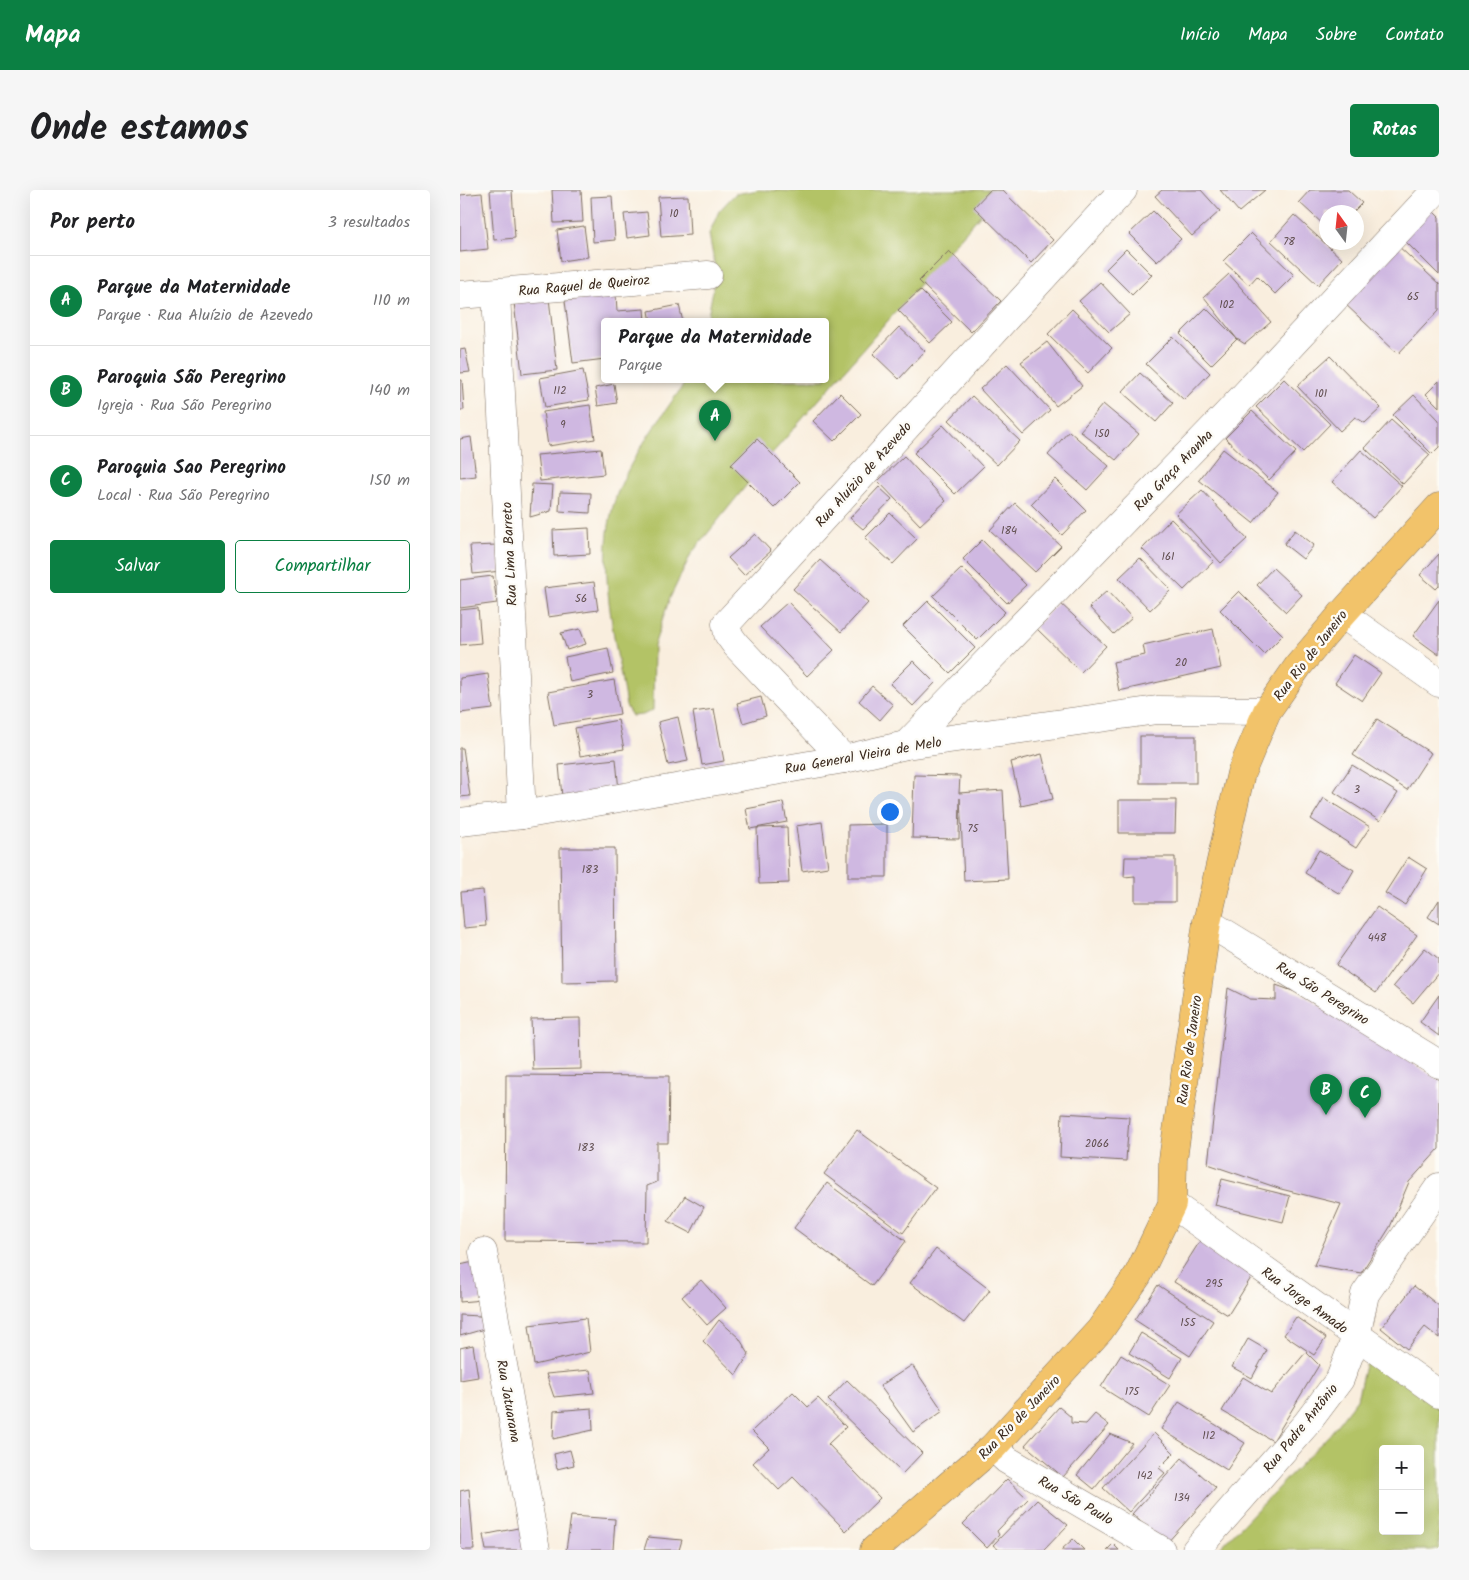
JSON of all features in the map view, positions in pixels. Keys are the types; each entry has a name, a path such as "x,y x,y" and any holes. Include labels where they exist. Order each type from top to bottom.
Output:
{"main road":[{"name":"Rua Rio de Janeiro","path":"874,1550 993,1447 1100,1330 1138,1275 1172,1204 1174,1159 1207,922 1241,772 1267,711 1299,665 1342,614 1439,507"}],"street":[{"name":"Rua Aluízio de Azevedo","path":"844,759 736,645 728,634 726,624 1123,190"},
{"name":"Rua Graça Aranha","path":"906,745 1228,414 1436,190"},
{"name":"Rua Raquel de Queiroz","path":"460,295 708,275"},
{"name":"Rua Lima Barreto","path":"496,293 522,814"},
{"path":"1342,614 1439,683"},
{"name":"Rua General Vieira de Melo","path":"460,822 522,814 844,759 906,745 1157,710 1267,711"},
{"name":"Rua São Peregrino","path":"1207,922 1439,1064"},
{"name":"Rua Padre Antônio","path":"1196,1550 1307,1423 1335,1387 1340,1379 1356,1337 1365,1294 1439,1188"},
{"name":"Rua Jorge Amado","path":"1172,1204 1356,1337 1439,1394"},
{"name":"Rua Jatuarana","path":"482,1252 536,1550"},
{"name":"Rua São Paulo","path":"993,1447 1007,1460 1161,1550"}],"green space":[{"path":"759,190 814,192 816,190 1002,190 770,456 691,554 669,600 654,646 653,710 643,715 632,716 626,706 612,627 607,572 607,545 610,519 617,494 631,464 685,383 829,383 829,318 708,318 716,273 709,234 719,211 735,194"},
{"path":"1368,1353 1439,1403 1439,1550 1218,1550 1330,1434 1357,1399"}],"building":[{"path":"490,190 512,190 515,238 494,240"},
{"path":"552,190 581,190 583,222 554,223"},
{"path":"990,190 1002,190 1053,240 1031,263 974,207"},
{"path":"1162,190 1201,190 1220,211 1192,236 1155,196"},
{"path":"1220,190 1265,190 1239,212"},
{"path":"1310,190 1348,190 1362,203 1360,205 1319,205 1319,221 1299,202"},
{"path":"482,193 488,249 460,252 460,195"},
{"path":"612,196 615,240 593,242 591,197"},
{"path":"688,196 690,235 661,237 658,197"},
{"path":"1430,208 1439,217 1439,275 1401,237"},
{"path":"1153,211 1181,239 1157,262 1129,234"},
{"path":"647,212 650,235 627,238 624,214"},
{"path":"1294,215 1319,238 1319,250 1332,250 1342,259 1318,285 1271,241"},
{"path":"584,226 588,257 561,261 557,230"},
{"path":"1251,233 1294,275 1275,294 1257,276 1249,285 1223,261"},
{"path":"1396,244 1439,284 1439,310 1398,354 1342,301"},
{"path":"1126,249 1152,275 1132,295 1106,269"},
{"path":"949,251 1001,301 971,332 919,281"},
{"path":"1229,274 1271,322 1245,344 1237,339 1204,297"},
{"path":"1100,282 1130,314 1109,332 1079,301"},
{"path":"920,290 952,322 930,343 898,310"},
{"path":"616,294 617,311 644,309 645,318 601,318 601,360 573,363 565,301"},
{"path":"549,298 557,370 522,374 514,302"},
{"path":"679,305 682,318 650,318 649,311"},
{"path":"1206,308 1237,339 1211,365 1180,334"},
{"path":"1072,309 1112,348 1088,373 1048,334"},
{"path":"899,327 925,351 899,379 873,354"},
{"path":"1173,337 1210,373 1184,400 1146,364"},
{"path":"1047,342 1082,386 1056,406 1021,362"},
{"path":"465,349 470,372 460,373 460,350"},
{"path":"1330,356 1381,408 1365,423 1355,417 1340,431 1297,386"},
{"path":"1007,364 1050,410 1023,435 980,389"},
{"path":"583,370 589,400 545,407 540,378"},
{"path":"1140,373 1173,403 1156,422 1122,392"},
{"path":"1284,379 1330,424 1303,452 1256,407"},
{"path":"460,380 462,380 464,410 460,410"},
{"path":"1439,381 1439,407 1426,394"},
{"path":"614,384 617,403 598,406 595,388"},
{"path":"840,393 861,414 834,441 813,421"},
{"path":"1414,395 1439,421 1439,447 1432,454 1393,415"},
{"path":"972,396 1020,441 997,465 949,420"},
{"path":"1103,404 1139,434 1116,460 1080,431"},
{"path":"590,405 595,439 548,446 543,412"},
{"path":"1252,411 1296,452 1269,480 1225,438"},
{"path":"1391,420 1430,455 1403,484 1365,448"},
{"path":"943,425 983,467 955,494 914,453"},
{"path":"1069,431 1109,466 1087,490 1048,455"},
{"path":"471,437 476,476 460,478 460,439"},
{"path":"757,439 800,482 774,508 731,465"},
{"path":"601,449 604,474 540,481 537,455"},
{"path":"1223,449 1278,492 1253,523 1199,480"},
{"path":"1361,450 1402,486 1373,518 1332,482"},
{"path":"904,456 946,501 920,525 878,481"},
{"path":"1055,479 1086,510 1062,535 1031,504"},
{"path":"532,484 553,485 551,511 530,517"},
{"path":"879,487 892,499 863,529 850,518"},
{"path":"1202,490 1247,539 1221,563 1176,514"},
{"path":"560,492 591,493 590,513 559,511"},
{"path":"1015,503 1061,546 1035,572 990,530"},
{"path":"890,513 917,539 893,564 865,538"},
{"path":"1171,519 1214,561 1184,590 1142,549"},
{"path":"589,528 590,554 554,556 553,530"},
{"path":"1295,530 1314,545 1303,559 1284,544"},
{"path":"755,534 771,551 744,575 728,558"},
{"path":"982,540 1026,585 1007,603 963,559"},
{"path":"497,545 501,571 473,574 470,546"},
{"path":"1439,554 1439,586 1436,589 1420,575"},
{"path":"1140,558 1171,590 1150,610 1119,578"},
{"path":"820,560 868,603 841,632 793,589"},
{"path":"962,568 1005,612 977,640 933,596"},
{"path":"1273,568 1302,595 1286,612 1257,585"},
{"path":"493,576 497,603 460,608 460,580"},
{"path":"594,582 598,610 548,617 544,588"},
{"path":"1107,591 1132,618 1114,634 1089,607"},
{"path":"1239,591 1283,635 1264,654 1220,610"},
{"path":"1439,600 1439,655 1413,636"},
{"path":"928,601 975,648 950,673 903,626"},
{"path":"788,602 834,650 807,676 760,627"},
{"path":"1059,602 1106,646 1081,672 1035,627"},
{"path":"478,608 481,643 460,645 460,610"},
{"path":"580,629 586,644 567,650 561,633"},
{"path":"1213,629 1221,668 1119,691 1113,662 1145,655 1143,645"},
{"path":"608,648 613,673 570,682 565,657"},
{"path":"1354,655 1381,673 1362,701 1335,683"},
{"path":"913,661 935,683 913,706 890,684"},
{"path":"488,674 493,709 460,713 460,678"},
{"path":"614,680 620,714 554,725 548,692"},
{"path":"872,686 893,705 880,720 859,701"},
{"path":"761,697 766,716 743,723 737,703"},
{"path":"714,709 724,761 702,765 693,712"},
{"path":"678,717 688,761 668,765 658,722"},
{"path":"1377,719 1431,753 1407,790 1353,755"},
{"path":"618,720 624,749 580,756 575,728"},
{"path":"1140,736 1196,736 1196,783 1140,783"},
{"path":"460,748 463,748 470,796 460,797"},
{"path":"1042,754 1053,799 1021,806 1011,762"},
{"path":"616,759 619,791 562,797 559,765"},
{"path":"1352,765 1398,793 1380,821 1334,792"},
{"path":"914,775 960,776 959,793 1003,790 1008,879 964,881 960,798 959,839 912,838"},
{"path":"1324,798 1370,827 1356,848 1311,819"},
{"path":"1119,800 1176,800 1175,833 1119,833"},
{"path":"783,802 787,822 750,829 746,809"},
{"path":"822,822 828,867 802,871 796,826"},
{"path":"887,824 887,877 848,877 848,825"},
{"path":"787,827 789,883 759,884 757,828"},
{"path":"560,848 615,848 616,981 562,982"},
{"path":"1319,850 1354,870 1340,894 1305,873"},
{"path":"1125,857 1175,857 1175,902 1135,902 1135,876 1124,877"},
{"path":"1408,857 1427,869 1405,905 1385,893"},
{"path":"483,890 486,926 464,928 461,892"},
{"path":"1439,900 1439,924 1428,917"},
{"path":"1377,907 1417,935 1376,993 1336,965"},
{"path":"1425,948 1439,959 1439,972 1413,1003 1393,986"},
{"path":"1276,985 1301,994 1439,1080 1439,1149 1409,1182 1390,1227 1361,1273 1314,1265 1341,1204 1281,1189 1208,1164 1228,988 1250,999 1276,1000"},
{"path":"1439,995 1439,1036 1420,1022"},
{"path":"580,1018 581,1069 533,1070 531,1019"},
{"path":"506,1075 669,1076 668,1143 657,1143 657,1182 647,1186 646,1242 505,1241"},
{"path":"1062,1113 1129,1117 1126,1161 1060,1157"},
{"path":"857,1130 936,1188 903,1233 824,1174"},
{"path":"1222,1179 1290,1196 1283,1222 1215,1205"},
{"path":"827,1183 906,1241 872,1286 794,1228"},
{"path":"685,1196 704,1207 691,1233 668,1221"},
{"path":"1200,1241 1254,1273 1228,1315 1174,1282"},
{"path":"936,1249 990,1290 964,1323 910,1283"},
{"path":"478,1261 482,1300 460,1302 460,1265"},
{"path":"701,1280 726,1308 707,1325 682,1297"},
{"path":"1158,1285 1213,1321 1190,1356 1135,1320"},
{"path":"1414,1286 1439,1306 1439,1338 1425,1327 1407,1349 1381,1328"},
{"path":"460,1315 480,1316 484,1329 460,1336"},
{"path":"1296,1317 1326,1338 1314,1355 1284,1335"},
{"path":"586,1318 590,1352 534,1365 529,1325"},
{"path":"719,1320 739,1338 749,1354 736,1375 703,1341"},
{"path":"1141,1333 1182,1358 1170,1378 1129,1353"},
{"path":"1248,1339 1267,1350 1252,1378 1232,1367"},
{"path":"473,1345 478,1377 460,1380 460,1348"},
{"path":"1306,1352 1319,1365 1273,1441 1222,1411 1243,1377 1271,1394"},
{"path":"1121,1355 1170,1385 1149,1417 1101,1387"},
{"path":"912,1365 943,1411 913,1432 880,1386"},
{"path":"590,1370 594,1393 554,1397 546,1374"},
{"path":"847,1380 922,1453 903,1473 828,1400"},
{"path":"793,1392 808,1407 818,1398 846,1427 828,1444 880,1498 846,1531 793,1477 779,1490 753,1463 769,1448 752,1431"},
{"path":"1179,1402 1245,1443 1227,1470 1161,1429"},
{"path":"1059,1407 1071,1417 1071,1423 1086,1424 1095,1414 1109,1425 1063,1477 1025,1445"},
{"path":"592,1408 593,1430 553,1439 554,1411"},
{"path":"1154,1433 1174,1453 1159,1468 1165,1473 1129,1512 1103,1488"},
{"path":"1110,1434 1132,1443 1094,1489 1077,1475"},
{"path":"570,1450 574,1465 557,1469 554,1454"},
{"path":"1182,1458 1216,1488 1166,1544 1132,1514"},
{"path":"1007,1479 1028,1499 997,1531 999,1535 987,1548 963,1524"},
{"path":"469,1489 474,1550 460,1550 460,1491"},
{"path":"1037,1500 1068,1525 1044,1550 999,1550 993,1545"},
{"path":"571,1516 615,1519 613,1550 566,1550"},
{"path":"523,1527 527,1550 486,1550 483,1535"},
{"path":"648,1537 682,1540 679,1550 644,1550"},
{"path":"1073,1539 1084,1550 1061,1550"},
{"path":"1113,1544 1119,1550 1107,1550"}],"place":[{"name":"Parque da Maternidade","path":"715,441"},
{"name":"Paroquia São Peregrino","path":"1326,1115"},
{"name":"Paroquia Sao Peregrino","path":"1365,1118"}]}
